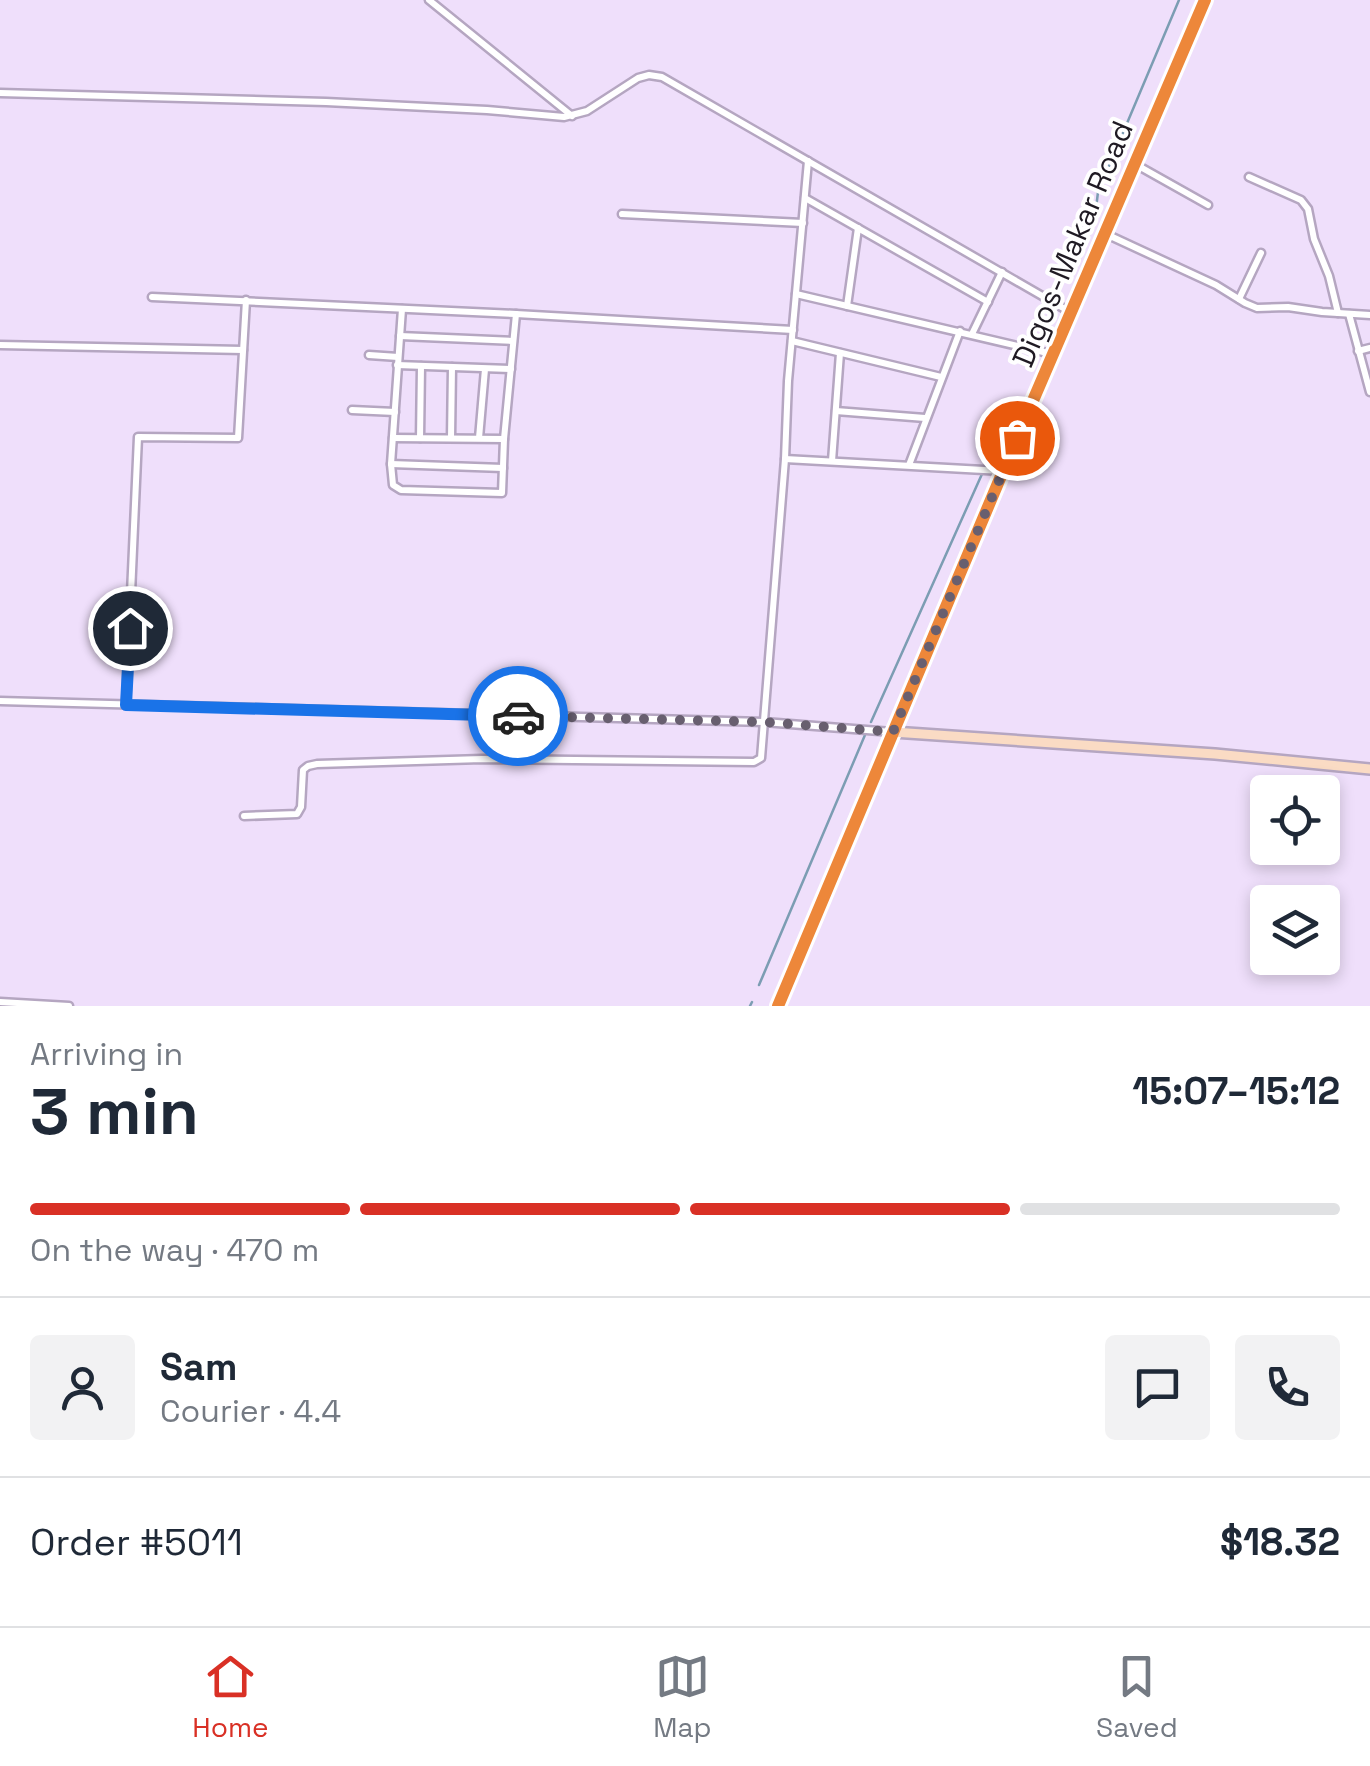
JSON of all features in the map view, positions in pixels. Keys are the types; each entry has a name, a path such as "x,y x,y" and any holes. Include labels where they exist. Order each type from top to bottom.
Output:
{"highway":[{"name":"Digos-Makar Road","path":"778,1006 1205,0"}],"street":[{"path":"429,0 572,116"},
{"path":"0,93 326,102 572,116 587,111 638,78 655,76 667,79 1071,313"},
{"path":"244,816 297,814 301,807 303,770 317,764 482,759 754,762 760,758 808,162"},
{"path":"1134,164 1208,205"},
{"path":"1249,177 1306,205 1338,313"},
{"path":"805,198 988,302"},
{"path":"622,214 803,223"},
{"path":"847,306 858,228"},
{"path":"1105,234 1257,308 1370,314"},
{"path":"1239,299 1261,253"},
{"path":"972,334 1002,272"},
{"path":"796,294 1053,354"},
{"path":"152,297 793,330"},
{"path":"126,705 138,438 238,438 246,300"},
{"path":"402,308 392,464 393,485 401,490 498,494 504,491 504,439 516,314"},
{"path":"1349,314 1370,392"},
{"path":"909,465 960,331"},
{"path":"400,336 514,341"},
{"path":"792,341 942,377"},
{"path":"0,345 243,350"},
{"path":"1358,351 1370,348"},
{"path":"832,461 840,352"},
{"path":"369,355 421,366 510,369"},
{"path":"420,438 421,366"},
{"path":"451,438 452,368"},
{"path":"479,438 485,369"},
{"path":"352,410 394,412"},
{"path":"836,411 925,418"},
{"path":"393,438 504,439"},
{"path":"785,459 1003,471"},
{"path":"392,464 503,468"},
{"path":"0,701 764,722 1370,769"},
{"path":"0,1002 68,1006"}],"waterway":[{"path":"1087,233 1095,217 1098,192 1179,0"},
{"path":"871,722 982,474"},
{"path":"759,985 865,735"},
{"path":"750,1006 752,1002"}],"way so far":[{"path":"518,716 764,722 893,732 1017,438"}],"route":[{"path":"130,628 126,705 518,716"}]}
